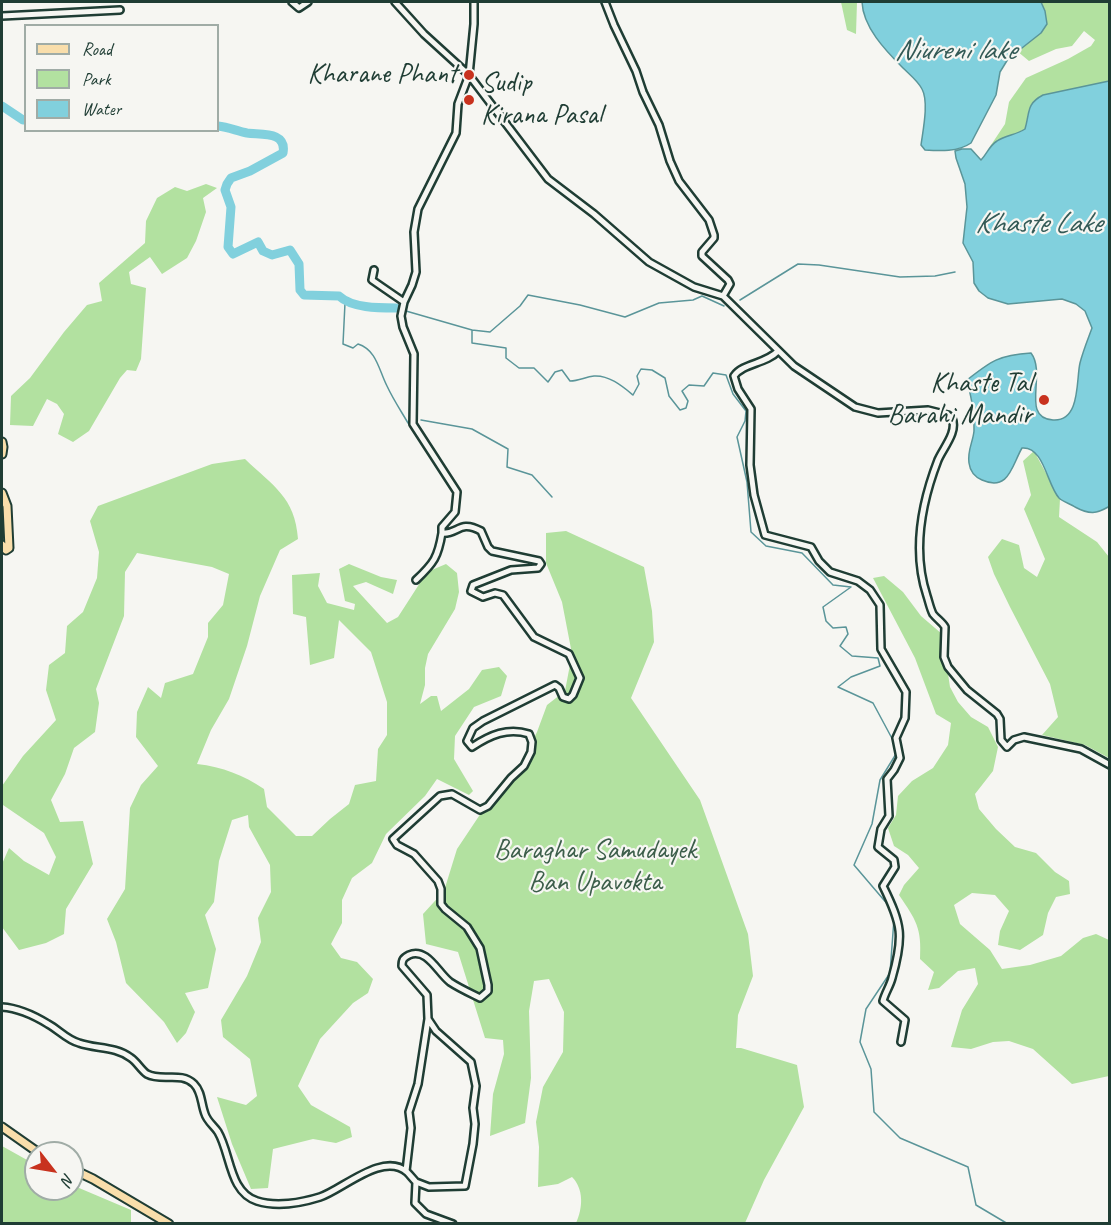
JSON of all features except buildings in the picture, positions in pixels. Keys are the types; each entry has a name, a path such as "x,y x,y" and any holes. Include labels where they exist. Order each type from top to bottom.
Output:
{"main road":[{"path":"2,442 2,454"},
{"path":"2,493 7,506 9,548 6,550 2,545"},
{"path":"2,1127 24,1142"},
{"path":"84,1175 169,1224"}],"street":[{"path":"292,2 299,8 308,2"},
{"path":"395,2 424,34 469,75 555,185 594,214 656,267 694,286 723,296 794,366 862,410 890,413 928,410 952,418 953,429 938,459 925,500 919,541 922,574 931,608 945,627 945,662 967,690 997,714 1000,740 1007,747 1014,740 1024,737 1081,749 1110,765"},
{"path":"416,580 435,559 442,527 455,512 457,492 413,424 414,358 401,316 416,272 414,232 418,209 456,133 458,104 469,75 474,2"},
{"path":"605,2 659,124 670,161 679,181 709,220 714,238 702,252 702,256 728,280 730,284 723,296"},
{"path":"2,16 120,10"},
{"path":"374,270 372,279 404,302"},
{"path":"778,351 767,360 738,371 734,376 738,388 751,409 750,465 754,495 765,535 811,547 819,561 830,572 858,581 870,590 880,605 881,649 906,692 905,718 896,738 900,758 887,779 889,816 881,830 878,847 894,860 895,867 883,886 897,916 901,941 892,981 883,1001 905,1020 901,1042"},
{"path":"406,1171 411,1128 409,1112 418,1084 428,1019 427,996 402,966 402,961 412,954 423,955 451,983 480,998 488,991 488,985 480,948 467,927 441,904 441,890 438,881 414,854 397,845 393,839 440,796 452,794 480,810 488,806 524,766 531,752 532,742 528,734 507,731 487,737 472,747 467,741 469,734 483,721 555,685 560,688 563,697 569,699 580,678 569,654 534,637 503,595 495,593 483,597 471,591 473,585 502,572 538,568 540,562 492,551 481,531 473,526 462,526 442,533"},
{"path":"2,1007 10,1008 50,1025 79,1043 105,1046 130,1057 146,1073 159,1078 184,1078 193,1082 199,1090 206,1117 219,1133 240,1189 254,1200 273,1204 321,1197 360,1174 390,1167 406,1171 416,1182 429,1187 465,1186 473,1144 473,1108 476,1086 471,1062 436,1030 428,1019"},
{"path":"416,1182 415,1203 420,1209 426,1214 453,1224"}],"green space":[{"path":"841,2 857,2 856,34 847,30"},
{"path":"1041,2 1109,2 1109,81 1082,87 1029,109 1025,129 989,148 1005,124 1009,102 1026,78 1068,59 1091,46 1095,40 1084,31 1072,46 1056,49 1029,61 1017,51 1044,29 1045,11"},
{"path":"206,184 217,188 203,198 206,212 196,241 187,258 162,274 150,257 129,272 131,284 146,288 141,359 136,371 127,370 120,378 89,431 73,442 58,434 64,414 57,404 47,399 33,426 10,425 11,396 30,378 87,305 102,301 99,283 145,243 146,221 157,198 175,187 187,191"},
{"path":"1034,451 1060,499 1059,517 1097,542 1109,557 1109,758 1085,745 1042,735 1058,717 1050,684 1010,607 988,557 1002,539 1019,545 1024,568 1037,577 1045,559 1024,509 1031,495 1023,461"},
{"path":"245,459 281,493 287,502 296,525 298,539 280,550 260,596 247,646 229,699 211,730 197,764 232,772 264,789 267,807 296,836 312,836 349,804 355,785 376,781 378,749 387,735 387,702 371,652 339,620 334,658 310,665 306,617 293,614 292,575 320,573 318,586 327,603 354,610 355,604 345,601 339,569 349,564 381,577 397,580 393,594 366,582 353,586 387,623 398,617 427,572 446,564 457,573 459,592 455,609 428,654 425,685 420,704 431,696 437,696 441,711 469,689 482,670 499,667 507,676 501,696 474,707 455,736 454,759 473,791 469,795 437,779 425,796 386,834 372,863 352,878 342,900 342,923 331,944 341,958 357,962 373,979 368,993 353,1003 320,1039 298,1086 311,1105 350,1127 352,1137 336,1143 313,1139 273,1149 268,1188 251,1189 232,1144 217,1097 246,1105 257,1096 250,1059 223,1037 221,1020 247,976 261,942 258,918 271,892 270,865 249,827 248,815 232,820 219,861 214,902 205,915 216,949 208,988 185,993 195,1012 186,1033 177,1043 164,1022 126,983 116,942 107,919 125,889 130,808 141,785 158,766 136,737 137,712 148,687 161,698 165,683 193,674 208,637 208,623 223,605 229,574 212,567 137,553 125,572 124,616 96,689 99,703 95,732 74,748 65,774 51,800 60,822 83,821 93,864 66,909 64,934 46,943 19,950 2,927 2,864 9,848 24,861 49,875 56,857 44,833 3,805 2,786 23,756 56,720 46,690 49,665 65,653 67,626 83,612 97,578 99,552 90,521 98,506 212,464"},
{"name":"Baraghar Samudayek Ban Upavokta","path":"566,531 644,567 652,611 654,642 631,698 700,800 748,934 753,976 738,1015 736,1048 797,1065 804,1107 764,1180 745,1223 576,1223 581,1199 579,1187 572,1177 558,1184 538,1187 539,1147 536,1122 543,1087 563,1052 564,1012 549,979 534,981 529,1011 531,1078 525,1123 490,1136 493,1094 504,1054 503,1040 485,1038 458,952 426,944 423,914 444,891 457,849 483,810 519,768 537,732 547,705 565,691 572,654 562,602 546,563 546,533"},
{"path":"884,576 903,592 921,616 942,634 950,687 958,702 971,717 988,727 998,747 993,771 975,794 979,809 1015,847 1036,853 1055,872 1069,881 1070,894 1056,897 1048,913 1043,935 1020,950 998,945 1000,931 1009,911 995,895 972,893 954,905 960,924 990,950 1002,969 1030,965 1061,956 1083,938 1096,934 1109,940 1109,1076 1072,1084 1033,1049 1009,1041 993,1042 971,1049 951,1047 962,1010 978,984 975,968 958,971 939,988 928,990 934,972 920,959 917,925 899,895 904,885 919,868 908,855 894,846 888,828 896,815 898,796 912,781 933,768 948,745 951,723 936,714 915,658 873,578"},
{"path":"2,1146 24,1158 24,1201 84,1201 84,1190 131,1210 131,1223 2,1223"}],"water":[{"name":"Niureni lake","path":"862,2 1041,2 1047,24 1041,33 1008,59 1000,72 996,95 971,143 943,151 925,150 921,145 925,108 922,89 876,38 866,20"},
{"name":"Khaste Lake","path":"1109,81 1110,506 1101,511 1089,512 1080,510 1059,498 1040,460 1029,449 1022,448 1004,480 991,483 982,480 970,469 969,454 974,424 967,380 1003,357 1031,353 1037,372 1038,412 1043,417 1053,420 1062,419 1073,407 1076,398 1080,363 1092,328 1085,311 1076,304 1062,299 1008,304 988,298 979,291 974,283 973,262 963,243 967,207 965,184 955,151 971,149 981,160 997,141 1025,129 1031,105 1038,98"}],"waterway":[{"path":"2,106 24,120"},
{"path":"219,126 247,133 266,134 277,138 283,146 283,153 250,171 231,178 227,184 225,190 231,207 228,247 233,254 258,242 263,251 272,255 290,250 299,264 300,290 304,295 339,296 358,305 396,308"},
{"path":"740,300 798,264 900,277 935,276 955,272"},
{"path":"472,330 490,332 520,306 528,295 625,317 659,303 693,300 702,296 724,306"},
{"path":"345,303 343,344 353,348 358,344 369,351 408,423"},
{"path":"406,311 472,330 472,343 506,348 506,358 519,368 534,368 548,382 555,372 562,370 570,381 594,376 605,377 633,395 639,384 637,376 641,369 652,370 665,378 669,396 680,410 686,408 688,401 682,391 689,385 704,386 713,373 726,375 733,394 746,411 745,421 737,437 747,482 751,532 766,546 802,553 833,585 851,587 823,607 826,621 833,628 846,627 848,634 840,646 852,656 878,658 880,666 851,677 838,687 873,703 895,744"},
{"path":"421,420 472,429 508,449 507,467 532,475 552,497"},
{"path":"889,906 854,865 872,824 880,780 896,754"},
{"path":"894,919 890,973 866,1009 860,1042 871,1069 874,1112 900,1138 968,1167 976,1205 1008,1224"}],"place":[{"name":"Kharane Phant","path":"469,75"},
{"name":"Sudip Kirana Pasal","path":"469,100"},
{"name":"Khaste Tal Barahi Mandir","path":"1044,400"}]}
